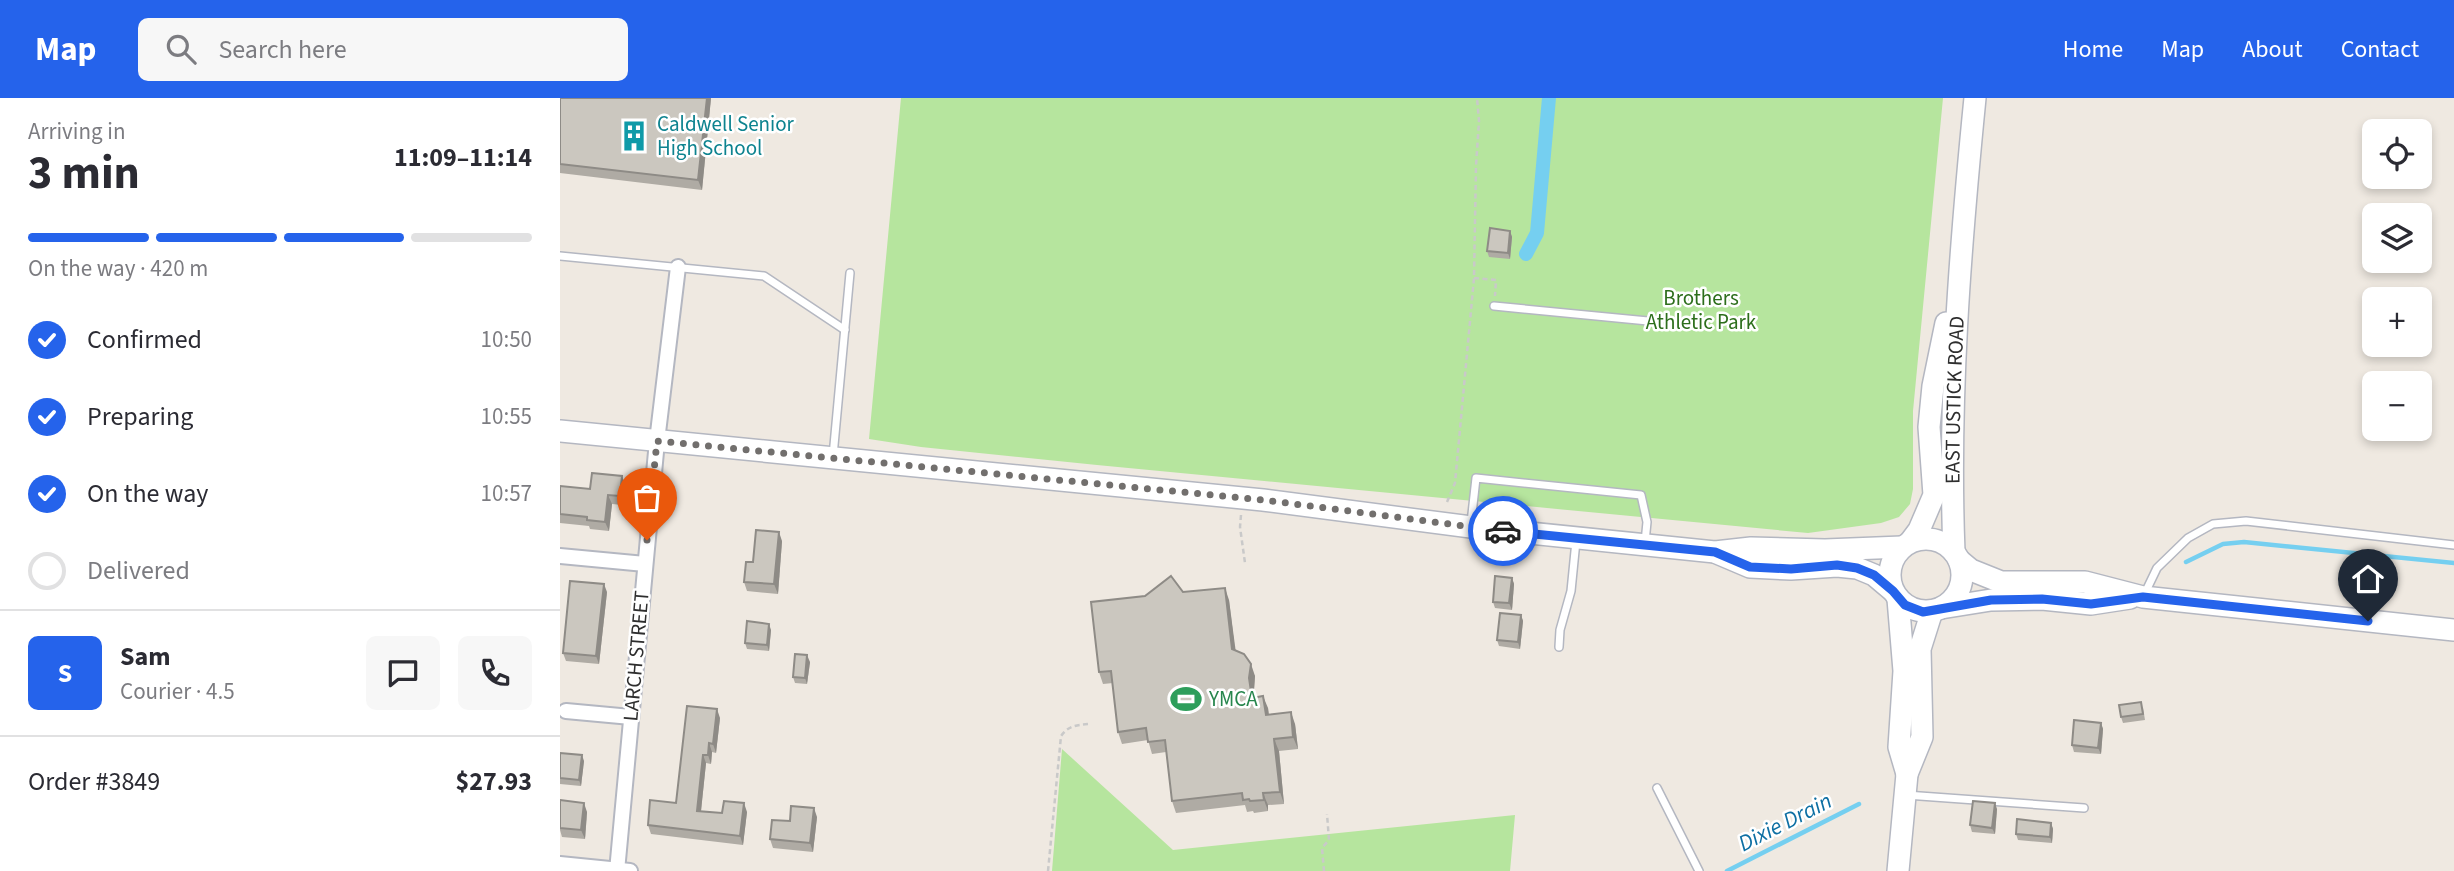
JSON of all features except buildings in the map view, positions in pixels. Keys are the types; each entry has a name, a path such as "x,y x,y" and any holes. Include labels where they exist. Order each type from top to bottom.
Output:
{"main road":[{"name":"EAST USTICK ROAD","path":"1956,556 1953,392 1975,98"},
{"name":"EAST USTICK ROAD","path":"1906,545 1924,522 1934,495 1929,427 1933,386 1962,249"},
{"path":"560,431 1243,498 1471,527 1715,552 1751,548 1825,550 1906,545 1919,539 1938,541 1971,570 2001,582 2085,582 2143,597 2454,630"},
{"path":"1906,545 1891,563 1890,582 1895,595 1904,671 1899,747 1906,784"},
{"path":"1715,552 1750,567 1791,569 1837,565 1857,568 1874,575 1913,610 1937,610 1991,600 2042,599 2091,604 2143,597"},
{"path":"1898,871 1906,784 1922,737 1920,649 1937,610 1956,596 1960,588 1962,569 1956,556"}],"street":[{"name":"LARCH STREET","path":"621,871 645,564 678,267"},
{"path":"560,556 645,564"},
{"path":"566,711 631,717"},
{"path":"560,864 621,871"}],"lane":[{"path":"560,256 764,276 845,330"},
{"path":"833,457 850,273"},
{"path":"1494,306 1648,321"},
{"path":"1471,527 1476,478 1632,494 1641,495 1646,510 1645,545"},
{"path":"2143,597 2157,568 2188,538 2213,524 2245,520 2454,545"},
{"path":"1559,647 1560,630 1571,591 1576,538"},
{"path":"1906,784 2084,808"},
{"path":"1657,788 1699,871"}],"path":[{"path":"1447,502 1455,484 1474,278 1479,121 1476,98"},
{"path":"1474,278 1496,280 1494,306"},
{"path":"1243,498 1240,527 1245,563"},
{"path":"1048,871 1061,736 1072,726 1088,724"},
{"path":"1324,871 1321,848 1329,840 1328,814"}],"green space":[{"name":"Brothers Athletic Park","path":"901,98 1943,98 1913,411 1913,489 1910,504 1899,517 1881,523 1808,533 1097,465 869,439"},
{"path":"1062,749 1173,850 1515,815 1510,871 1052,871"}],"waterway":[{"path":"1526,254 1537,233 1549,98"},
{"name":"Dixie Drain","path":"2186,562 2223,544 2244,542 2454,563"},
{"name":"Dixie Drain","path":"1727,871 1859,804"}],"way so far":[{"path":"647,540 657,441 1264,500 1503,531"}],"place":[{"name":"Caldwell Senior High School","path":"634,136"},
{"name":"YMCA","path":"1186,699"}],"route":[{"path":"1503,531 1715,552 1750,567 1791,569 1837,565 1857,568 1874,575 1905,605 1923,612 1991,600 2042,599 2091,604 2143,597 2368,621"}]}
